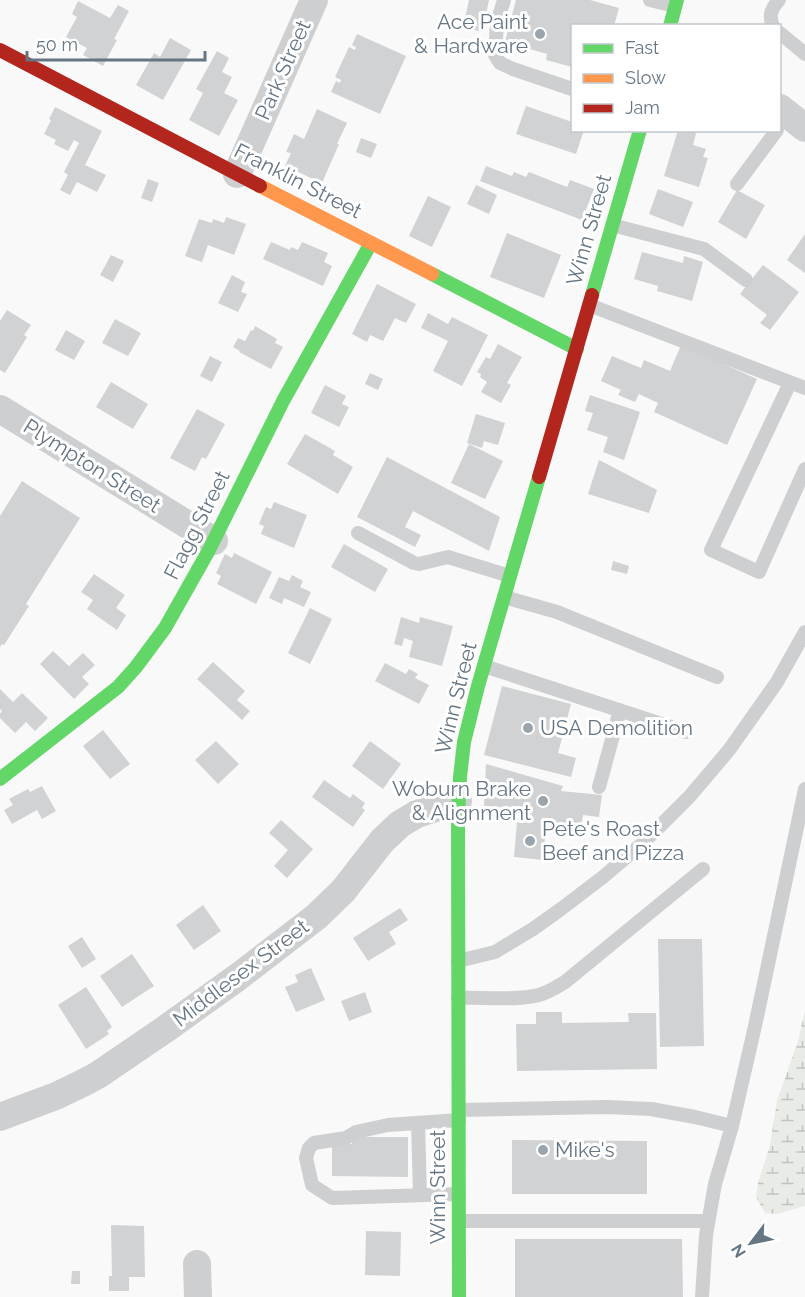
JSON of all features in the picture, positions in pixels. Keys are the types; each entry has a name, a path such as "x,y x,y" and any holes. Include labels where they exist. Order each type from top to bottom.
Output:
{"street":[{"name":"Park Street","path":"237,174 314,0"},
{"path":"671,24 676,3"},
{"name":"Franklin Street","path":"0,50 577,349"},
{"name":"Winn Street","path":"459,1297 458,801 466,729 639,132"},
{"name":"Flagg Street","path":"0,779 96,705 128,677 165,628 214,541 283,401 371,243"},
{"name":"Plympton Street","path":"0,409 214,541"},
{"name":"Middlesex Street","path":"0,1117 83,1083 164,1030 316,917 355,877 382,841 403,822 417,814 458,801"},
{"path":"197,1264 198,1297"}],"lane":[{"path":"504,0 497,23 495,55 500,63 571,88"},
{"path":"650,0 676,3"},
{"path":"772,24 771,10 779,0"},
{"path":"781,34 805,54"},
{"path":"737,184 778,132"},
{"path":"612,225 704,249 746,280"},
{"path":"589,305 805,388"},
{"path":"790,383 711,550 759,572 805,469"},
{"path":"358,534 414,563 448,557 510,576"},
{"path":"504,597 557,612 717,677"},
{"path":"458,961 496,951 533,929 603,877 644,842 690,796 729,750 777,682 805,632"},
{"path":"484,666 687,732"},
{"path":"598,787 620,710"},
{"path":"702,1297 706,1235 715,1184 732,1126 755,1026 805,789"},
{"path":"458,998 530,997 548,992 564,982 703,869"},
{"path":"459,1194 332,1198 312,1185 306,1158 309,1148 314,1143 346,1138 356,1132 388,1125 418,1123 459,1115 607,1107 651,1109 732,1126"},
{"path":"418,1123 420,1195"},
{"path":"459,1221 708,1221"}],"green space":[{"path":"805,1011 805,1206 777,1214 765,1213 756,1197 758,1183 770,1145 777,1101 798,1041"}],"building":[{"path":"469,0 489,0 482,32 463,27"},
{"name":"Ace Paint & Hardware","path":"516,0 590,0 619,8 615,24 571,24 571,67 546,60 547,54 505,42"},
{"path":"78,1 110,18 118,5 129,11 103,66 83,55 87,48 66,37 77,17 72,14"},
{"path":"357,34 406,56 380,114 331,92 336,81 340,83 341,80 335,77 349,47 355,50 356,47 352,45"},
{"path":"170,38 191,50 163,100 136,85 154,53 160,57"},
{"path":"217,51 229,58 222,72 232,77 224,93 238,100 219,136 189,120 203,93 196,89"},
{"path":"526,106 571,122 571,132 583,132 576,154 516,134"},
{"path":"55,107 102,131 85,165 106,175 97,192 77,182 70,195 60,190 68,175 64,172 79,143 74,140 68,151 54,144 56,140 44,134"},
{"path":"317,109 347,123 322,183 285,166 291,153 286,152 294,134 304,139"},
{"path":"677,132 696,133 693,145 706,149 703,157 708,158 699,187 664,176"},
{"path":"361,138 377,144 371,158 356,152"},
{"path":"486,166 512,176 514,172 526,177 529,172 567,187 570,180 594,189 582,220 480,181"},
{"path":"148,179 159,183 152,202 141,198"},
{"path":"476,185 497,195 489,214 467,204"},
{"path":"658,189 693,202 683,227 649,214"},
{"path":"737,190 765,205 746,239 718,222"},
{"path":"428,196 451,207 432,247 409,236"},
{"path":"226,217 246,224 234,255 208,245 202,262 185,256 199,219 212,223 213,219 224,223"},
{"path":"507,233 561,255 544,298 490,277"},
{"path":"805,234 805,273 787,260"},
{"path":"271,242 290,250 291,247 298,250 302,242 328,253 324,262 332,266 323,286 263,259"},
{"path":"642,252 683,263 684,256 703,262 692,301 657,291 658,286 634,279"},
{"path":"111,255 124,261 113,282 100,275"},
{"path":"763,265 799,292 770,330 760,323 767,315 740,294"},
{"path":"232,275 245,282 241,292 247,294 238,312 218,303"},
{"path":"377,284 416,304 406,323 395,318 383,341 370,335 367,342 352,334"},
{"path":"7,310 31,325 24,335 27,337 5,373 0,370 0,321"},
{"path":"428,313 448,324 452,317 488,335 462,386 433,371 448,341 421,328"},
{"path":"115,319 141,333 128,356 102,343"},
{"path":"255,326 277,339 275,343 283,347 271,369 233,347 238,338 245,341"},
{"path":"66,330 85,341 74,360 55,350"},
{"path":"498,344 522,357 507,383 511,385 501,403 481,392 487,382 477,372 486,357 490,359"},
{"path":"681,345 757,379 727,445 654,412 658,403 639,394 635,402 618,395 621,390 601,381 612,356 641,368 644,360 670,371"},
{"path":"210,356 222,362 212,382 200,376"},
{"path":"370,373 383,379 378,390 365,384"},
{"path":"111,382 148,404 133,429 96,407"},
{"path":"325,385 346,396 342,404 349,407 339,427 311,413"},
{"path":"590,395 640,412 624,460 603,452 608,437 587,430 593,413 585,411"},
{"path":"197,409 225,424 206,459 202,457 195,471 170,458"},
{"path":"476,414 505,423 498,445 484,441 482,448 467,443"},
{"path":"305,434 335,451 333,455 353,467 338,494 287,464"},
{"path":"469,444 503,461 485,499 451,483"},
{"path":"387,457 500,517 489,551 413,511 405,527 421,535 415,547 357,517"},
{"path":"599,460 657,490 649,513 588,494"},
{"path":"22,481 80,518 26,604 29,606 4,645 0,647 0,516"},
{"path":"274,502 307,515 294,548 261,534 264,526 259,524 266,507 271,509"},
{"path":"344,544 388,569 375,592 331,567"},
{"path":"234,553 272,572 256,604 217,584 221,576 216,573 225,554 232,558"},
{"path":"613,561 629,566 627,574 611,570"},
{"path":"94,574 125,595 116,608 126,615 117,630 87,609 93,600 81,592"},
{"path":"292,575 303,581 300,587 311,592 304,607 284,598 282,604 269,598 279,577 289,581"},
{"path":"310,608 332,619 310,664 288,653"},
{"path":"401,617 419,623 420,617 453,626 442,666 409,657 413,641 404,638 402,646 394,644"},
{"path":"53,651 69,666 83,653 95,665 82,677 89,684 74,699 40,664"},
{"path":"213,662 245,691 237,700 250,711 242,720 197,679"},
{"path":"385,663 406,674 409,669 418,674 415,678 429,685 419,704 375,681"},
{"name":"USA Demolition","path":"502,686 571,704 558,753 576,758 571,777 484,755"},
{"path":"0,689 13,702 22,693 48,718 35,731 26,722 15,733 0,718 2,711 0,709"},
{"path":"103,730 130,764 110,779 83,746"},
{"path":"216,741 239,764 218,784 195,760"},
{"path":"370,741 401,764 383,789 352,766"},
{"name":"Woburn Brake & Alignment","path":"486,764 563,786 561,791 602,795 599,817 583,815 581,828 546,825 543,860 514,857 517,822 521,823 522,809 484,806"},
{"path":"324,780 350,798 353,794 365,803 362,808 365,810 353,827 312,797"},
{"path":"42,786 56,811 42,819 37,810 12,824 4,810 13,805 9,799 28,789 30,792"},
{"path":"281,820 313,849 287,878 274,866 288,850 269,833"},
{"path":"203,905 221,931 194,950 176,925"},
{"path":"400,908 408,920 389,932 396,944 368,961 353,938"},
{"path":"82,937 96,959 82,968 68,946"},
{"path":"658,939 702,939 704,1046 660,1047"},
{"path":"132,954 154,986 122,1007 100,976"},
{"path":"311,968 325,1000 296,1012 285,987 298,982 295,975"},
{"path":"86,987 112,1027 107,1031 109,1034 86,1049 58,1005"},
{"path":"365,992 372,1012 349,1021 341,1001"},
{"path":"536,1012 562,1012 562,1023 629,1022 628,1013 656,1013 657,1069 517,1071 516,1024 536,1024"},
{"path":"352,1137 408,1137 408,1177 332,1176 332,1144 352,1144"},
{"path":"512,1140 647,1141 647,1194 512,1194"},
{"path":"111,1225 144,1226 145,1277 129,1277 129,1291 109,1291 109,1276 112,1276"},
{"path":"366,1231 401,1232 400,1276 365,1275"},
{"path":"515,1239 682,1239 683,1297 515,1297"},
{"path":"72,1271 80,1271 80,1284 71,1284"}],"traffic: fast":[{"path":"671,24 677,0"},
{"path":"592,295 639,132"},
{"path":"0,779 118,687 165,628 209,550 283,401 371,243"},
{"path":"432,274 577,349"},
{"path":"459,1297 458,818 460,777 464,742 478,686 539,477"}],"traffic: slow":[{"path":"260,186 432,274"}],"traffic: jam":[{"path":"0,50 260,186"},
{"path":"539,477 592,295"}],"place":[{"name":"Ace Paint & Hardware","path":"540,34"},
{"name":"USA Demolition","path":"528,728"},
{"name":"Woburn Brake & Alignment","path":"543,801"},
{"name":"Pete's Roast Beef and Pizza","path":"530,841"},
{"name":"Mike's","path":"543,1150"}]}
